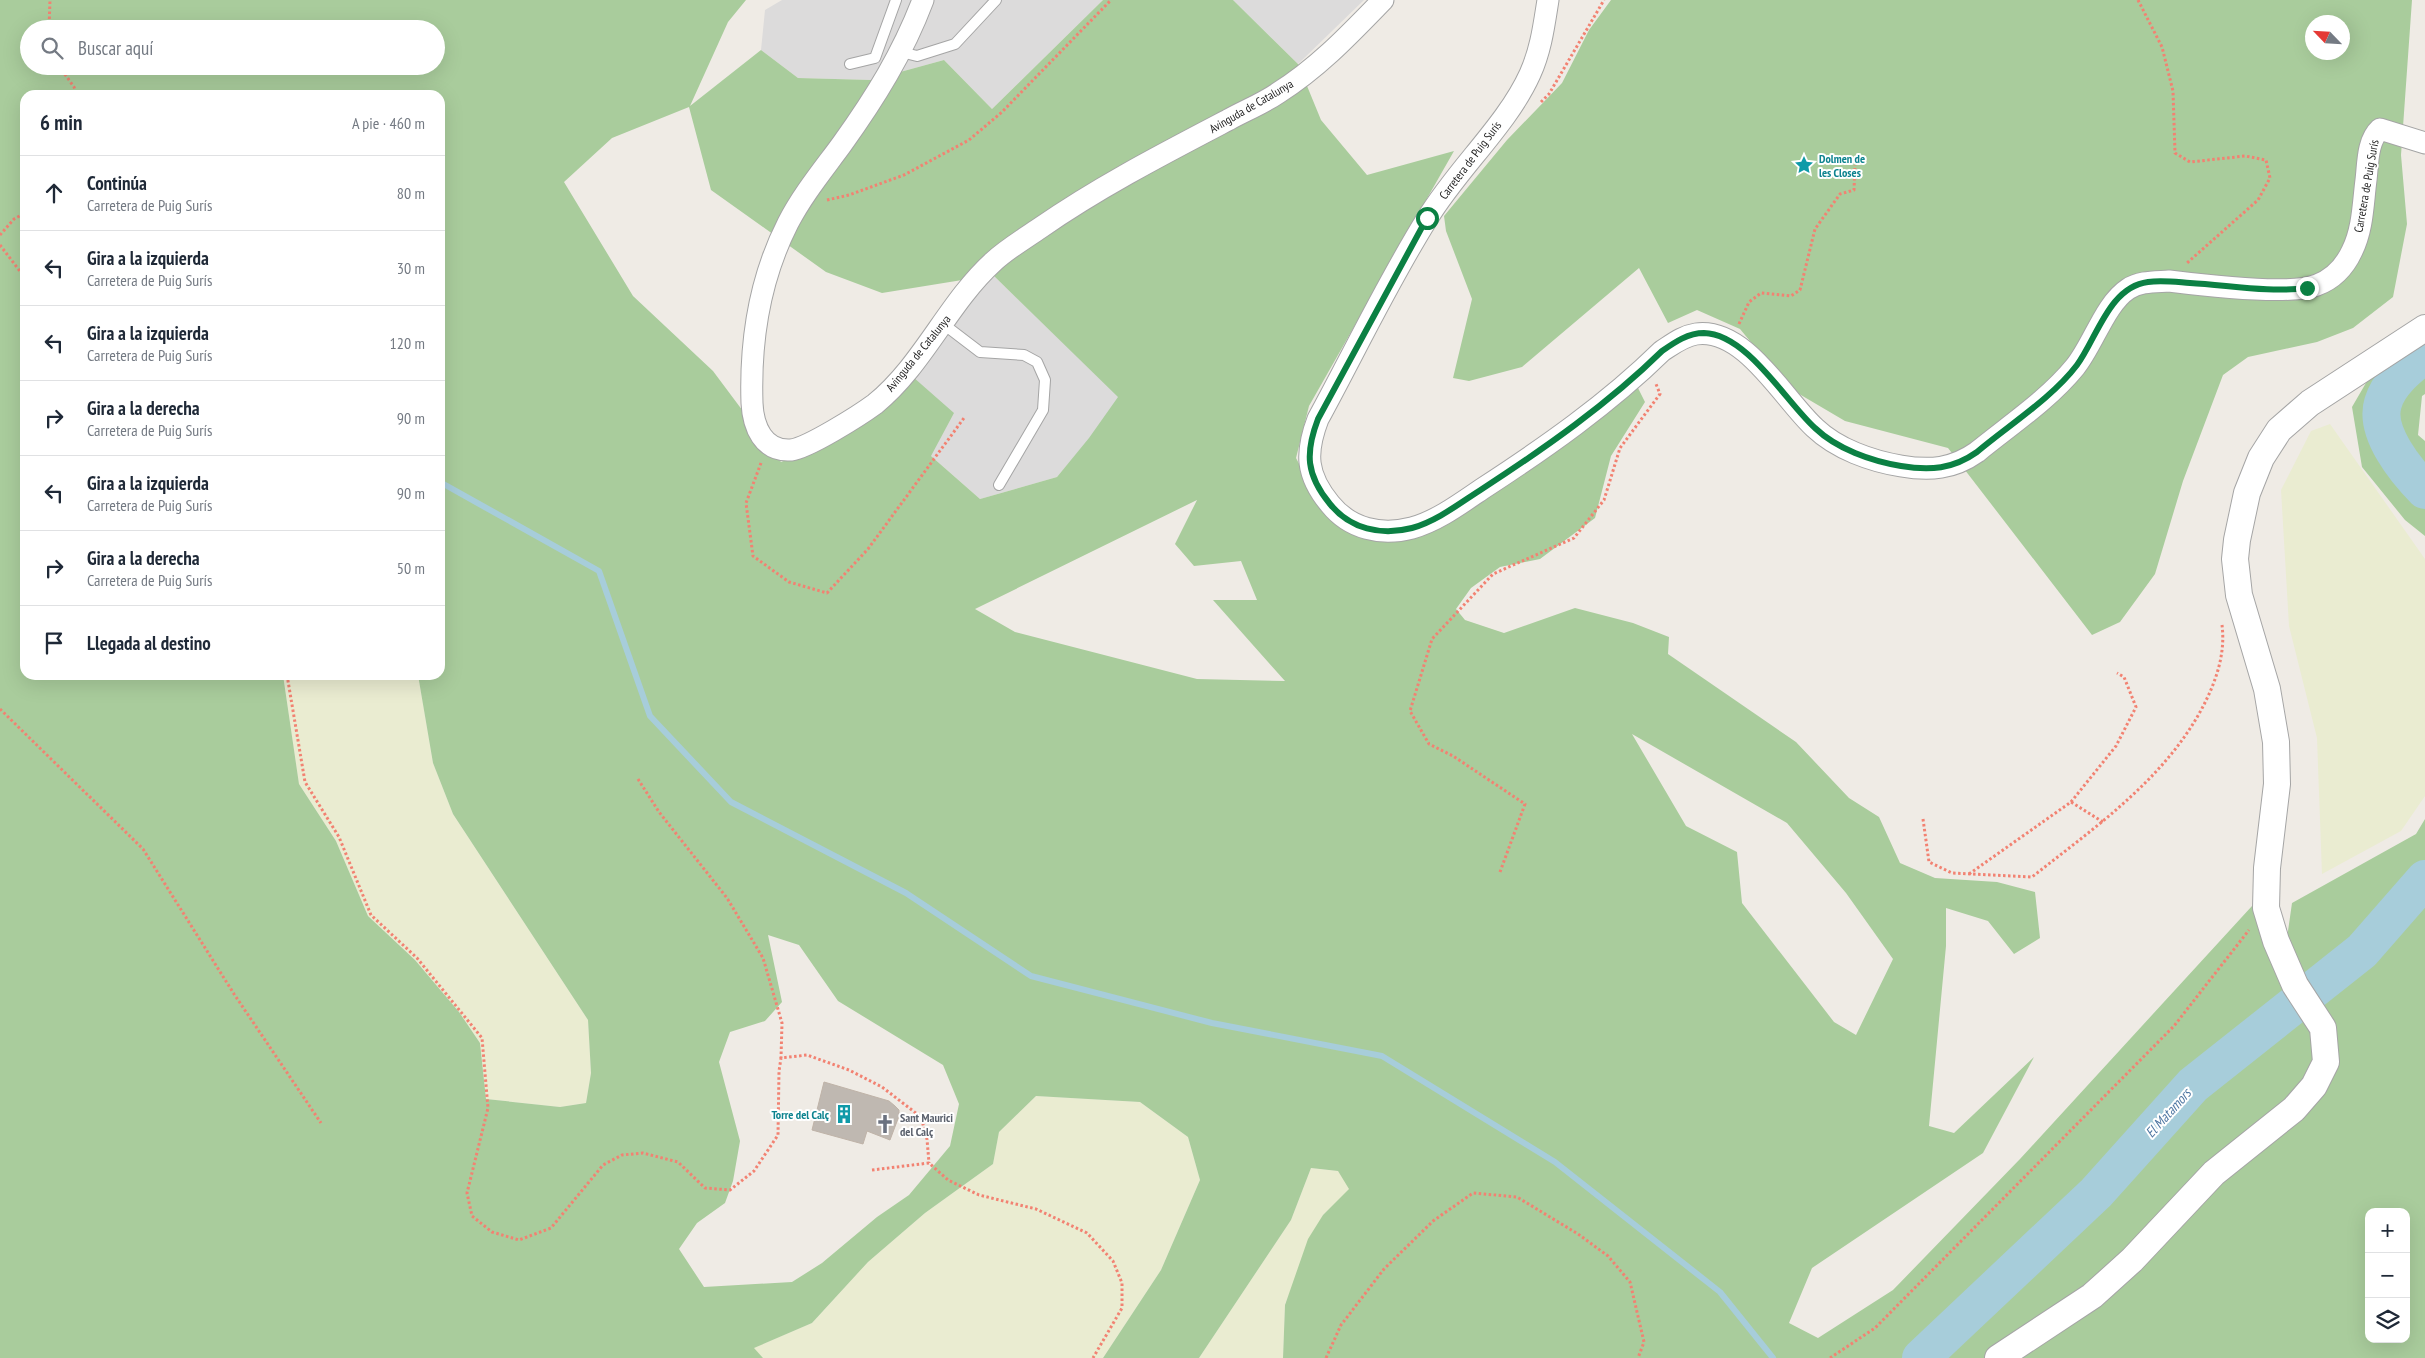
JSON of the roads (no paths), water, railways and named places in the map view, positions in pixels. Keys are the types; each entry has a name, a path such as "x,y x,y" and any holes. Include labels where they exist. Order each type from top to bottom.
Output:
{"street":[{"path":"901,52 923,0"},
{"name":"Avinguda de Catalunya","path":"901,52 872,101 799,203 776,250 762,294 753,361 753,412 756,427 768,444 777,449 796,449 873,405 900,380 942,323 983,274 1013,247 1092,193 1278,94 1318,64 1383,0"},
{"name":"Carretera de Puig Surís","path":"1548,0 1540,44 1530,74 1508,111 1449,185 1404,258 1318,419 1311,436 1309,451 1314,479 1330,504 1351,522 1362,528 1386,532 1413,528 1446,512 1514,468 1584,418 1675,342 1694,334 1715,335 1753,359 1803,416 1827,438 1855,453 1895,465 1916,468 1944,468 1964,461 2062,382 2077,366 2120,296 2128,289 2148,282 2174,282 2294,290 2318,285 2330,278 2347,259 2358,234 2369,158 2376,133 2380,129 2425,143"},
{"path":"1998,1358 2092,1296 2132,1260 2214,1173 2294,1109 2314,1086 2326,1062 2323,1028 2295,984 2276,941 2266,908 2267,868 2277,784 2277,763 2267,689 2240,595 2237,575 2237,540 2247,493 2271,440 2286,423 2310,403 2425,328"}],"lane":[{"path":"850,64 875,58 896,0"},
{"path":"901,52 917,56 955,44 996,0"},
{"path":"942,323 980,352 1024,355 1038,362 1045,380 1042,410 999,485"}],"waterway":[{"name":"El Matamors","path":"2425,354 2400,376 2390,388 2383,403 2381,414 2387,438 2401,462 2425,490"},
{"path":"445,485 599,571 650,716 731,802 906,893 1031,976 1212,1023 1382,1056 1555,1162 1720,1292 1773,1358"},
{"name":"El Matamors","path":"1921,1358 2096,1193 2193,1085 2362,951 2425,879"}],"place":[{"name":"Dolmen de les Closes","path":"1804,165"},
{"name":"Torre del Calç","path":"844,1114"},
{"name":"Sant Maurici del Calç","path":"885,1124"}]}
